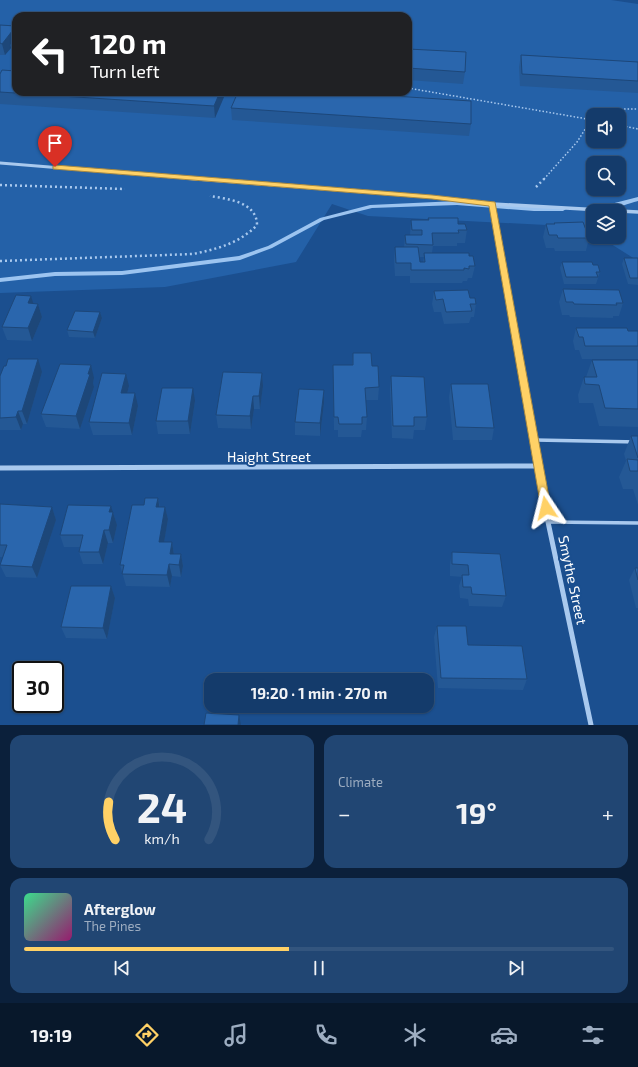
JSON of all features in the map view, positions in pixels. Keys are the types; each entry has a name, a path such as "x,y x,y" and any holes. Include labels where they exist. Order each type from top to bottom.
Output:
{"street":[{"path":"0,163 432,197 493,204 586,209"},
{"name":"Smythe Street","path":"493,204 548,522 591,725"},
{"path":"626,211 638,212"},
{"name":"Haight Street","path":"0,468 538,466"}],"lane":[{"path":"535,440 638,442"},
{"path":"548,522 638,523"}],"path":[{"path":"412,89 586,119"},
{"path":"626,109 638,109"},
{"path":"626,126 638,129"},
{"path":"536,187 577,142 586,129"},
{"path":"0,185 125,189"},
{"path":"0,261 193,254 230,243 250,232 257,225 258,216 251,208 228,200 204,195"}],"shaded area":[{"path":"0,0 611,0 638,4 638,261 611,244 626,244 626,204 586,204 586,228 368,216 332,204 296,262 165,287 0,293"}],"building":[{"path":"0,25 12,26 12,31 2,44 0,43"},
{"path":"412,49 466,52 465,72 412,68"},
{"path":"521,55 638,62 638,81 522,74"},
{"path":"2,70 12,71 12,93 0,92 0,74"},
{"path":"61,96 218,96 214,106"},
{"path":"236,96 393,96 471,101 471,124 231,108"},
{"path":"428,218 458,218 458,224 465,224 467,230 458,230 459,233 432,233 433,245 406,244 405,235 422,235 422,230 412,230 411,220 429,220"},
{"path":"583,222 586,230 586,238 558,238 557,235 549,235 546,224 555,224 554,223"},
{"path":"395,247 418,247 420,262 425,262 424,253 469,253 469,256 473,256 475,266 469,266 469,269 464,268 464,270 411,270 411,263 396,263"},
{"path":"624,258 638,258 638,278 630,278"},
{"path":"562,262 592,262 593,265 598,265 600,272 596,272 598,277 566,277"},
{"path":"563,289 619,290 623,303 616,303 617,305 574,304 573,302 566,302"},
{"path":"468,290 470,298 475,298 476,304 470,304 472,311 446,312 443,299 436,300 434,291"},
{"path":"16,295 31,296 28,303 38,304 28,328 2,327"},
{"path":"75,311 100,312 93,332 67,330"},
{"path":"576,328 627,328 628,331 638,331 638,346 585,346 583,337 579,337"},
{"path":"353,353 371,353 372,366 378,366 379,387 365,388 367,417 362,417 362,424 339,424 338,417 334,417 333,365 353,365"},
{"path":"8,359 38,359 22,411 18,411 16,417 0,418 0,376"},
{"path":"592,360 638,360 638,409 605,408 599,385 585,384 584,377 597,377"},
{"path":"60,364 91,365 88,374 90,374 76,416 41,414"},
{"path":"223,372 262,373 259,396 253,396 250,416 216,415"},
{"path":"102,373 126,374 121,393 135,393 129,423 89,422"},
{"path":"391,376 424,377 427,417 414,417 414,426 393,426"},
{"path":"451,384 488,384 494,428 456,427"},
{"path":"162,388 193,388 188,421 156,421"},
{"path":"299,389 324,390 320,423 295,422"},
{"path":"631,436 638,436 638,458"},
{"path":"627,459 638,460 638,471 630,471"},
{"path":"145,498 158,498 156,507 165,507 159,542 172,542 170,554 181,554 179,565 169,564 167,575 122,574 124,565 120,565 132,505 144,505"},
{"path":"0,504 52,507 32,567 0,565 7,545 0,545"},
{"path":"68,505 111,506 109,512 113,512 109,530 104,530 99,552 79,552 83,535 60,535"},
{"path":"452,552 500,554 506,596 472,594 471,587 463,587 462,575 469,575 468,565 452,564"},
{"path":"635,568 638,568 638,580"},
{"path":"71,586 111,586 103,628 61,627"},
{"path":"437,626 466,626 468,645 522,646 527,679 441,678"},
{"path":"206,713 239,715 238,725 204,725"}],"waterway":[{"path":"618,204 638,199"},
{"path":"0,280 55,274 122,273 240,258 270,247 322,219 372,206 457,203 534,209 563,209"}],"route":[{"path":"55,167 432,197 493,204 546,508"}]}
